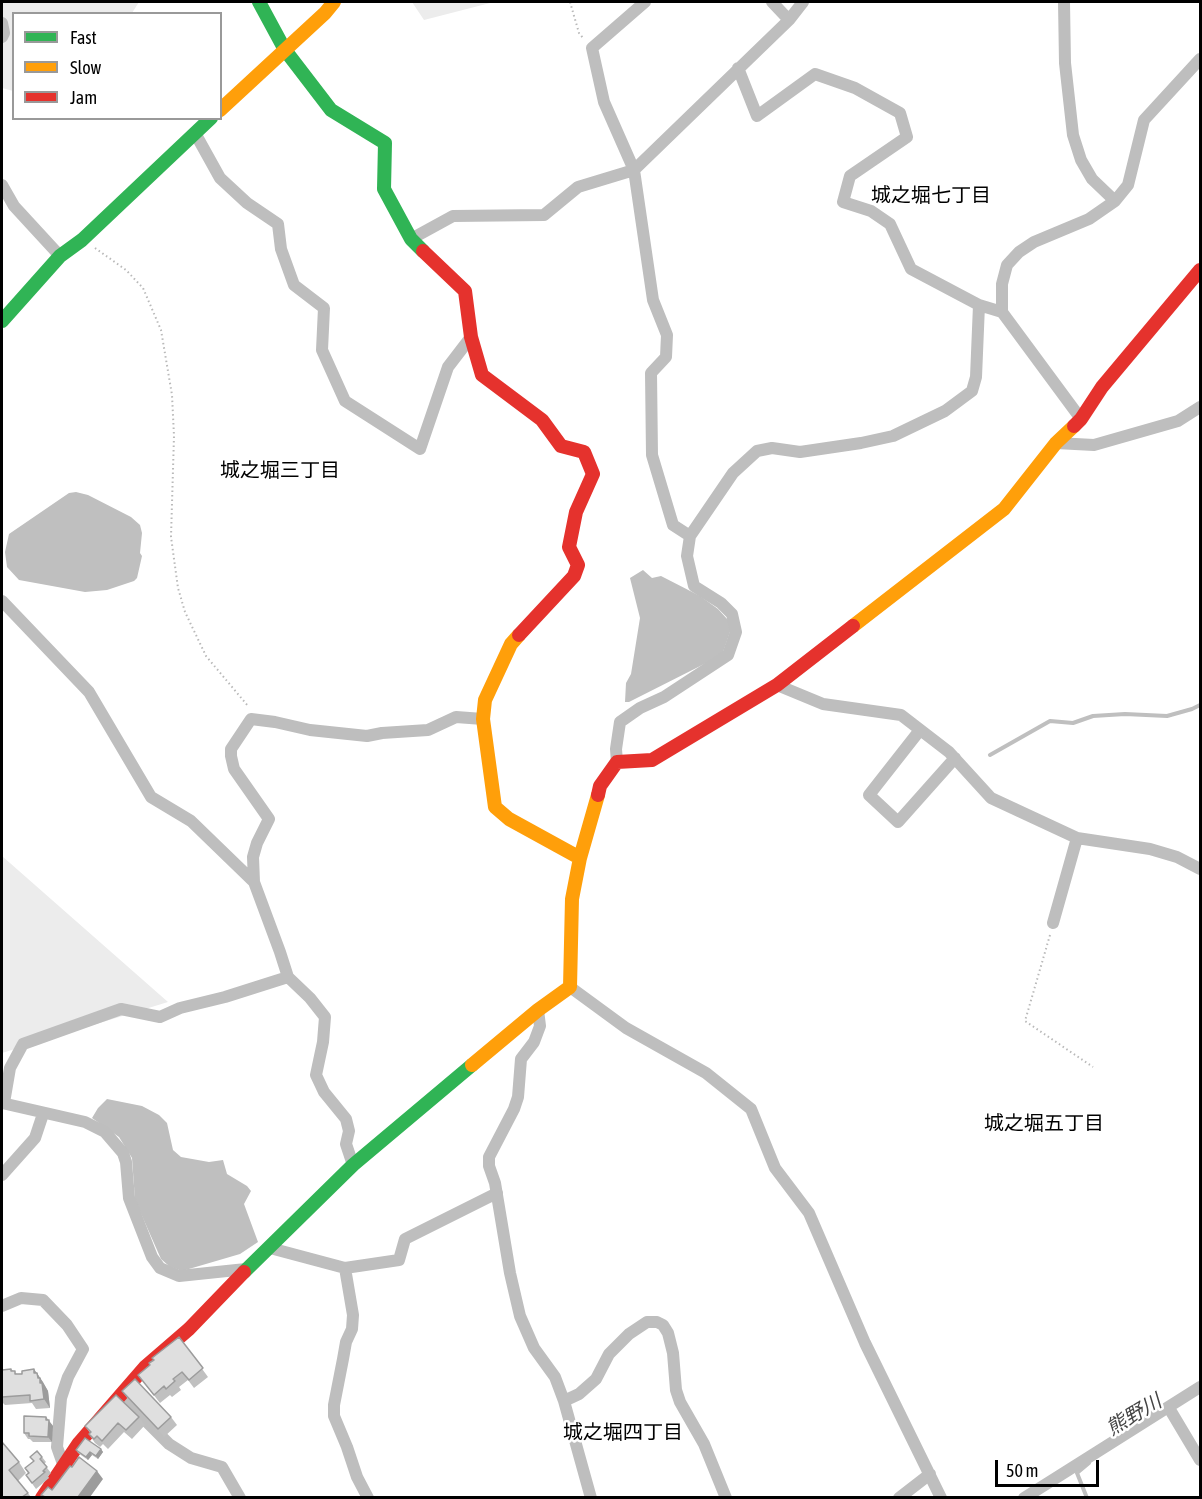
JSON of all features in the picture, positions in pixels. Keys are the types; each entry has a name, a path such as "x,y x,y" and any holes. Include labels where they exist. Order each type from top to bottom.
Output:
{"street":[{"path":"260,2 285,50 331,110 385,142 384,189 411,238 465,291 471,337 482,375 542,420 561,447 584,452 593,474 576,512 569,547 578,565 574,576 510,644 485,700 483,719 495,807 509,819 579,858"},
{"path":"222,108 334,2"},
{"path":"645,2 592,48 604,102 634,170 653,300 667,335 666,357 651,374 652,455 673,525 690,536"},
{"path":"772,2 789,20"},
{"path":"411,238 453,216 544,215 578,187 634,170 789,20 803,2"},
{"path":"1064,2 1065,63 1073,135 1081,160 1092,179 1115,201"},
{"path":"2,23 4,33 2,37"},
{"path":"1081,419 1002,312 1002,284 1007,265 1018,252 1034,242 1089,219 1115,201 1128,185 1144,120 1200,60"},
{"path":"738,68 757,116 815,74 855,88 900,112 907,136 850,176 843,201 871,211 890,224 911,269 979,305 1002,312"},
{"path":"2,321 60,256 82,240 209,120"},
{"path":"195,133 220,178 247,203 278,224 281,249 294,285 324,308 322,350 345,401 420,449 448,368 471,337"},
{"path":"2,185 14,206 60,256"},
{"path":"617,762 652,760 777,685 1004,509 1056,443 1081,419 1102,387 1200,270"},
{"path":"570,987 572,899 579,858 600,786 617,762 616,749 620,722 640,708 664,698 728,656 736,632 732,614 721,603 694,586 687,556 690,536 733,473 757,452 772,448 800,452 893,436 945,411 972,391 976,377 979,305"},
{"path":"1056,443 1094,445 1178,421 1200,407"},
{"path":"2,601 89,692 151,797 191,821 254,882"},
{"path":"777,685 823,704 900,715 955,758 991,798 1077,838 1150,849 1177,857 1200,869"},
{"path":"353,1166 346,1144 349,1131 346,1119 324,1092 316,1075 323,1042 325,1017 310,998 288,977 254,882 255,850 269,819 234,769 231,756 234,743 251,719 310,730 368,736 428,730 456,717 483,719"},
{"path":"920,730 869,795 898,822 955,758"},
{"path":"1053,923 1077,838"},
{"path":"246,1269 179,1276 160,1268 152,1257 132,1209 123,1153 105,1132 85,1122 3,1103 10,1068 23,1044 121,1009 160,1017 180,1008 225,997 288,977"},
{"path":"43,1497 63,1464 145,1367 222,1296 290,1225 353,1166 538,1010 570,987"},
{"path":"570,987 626,1028 706,1073 751,1109 775,1167 809,1213 865,1343 941,1497"},
{"path":"538,1010 540,1026 534,1042 521,1059 518,1097 489,1156 489,1166 520,1316 534,1348 555,1377 591,1497"},
{"path":"2,1175 35,1138 43,1114"},
{"path":"270,1248 345,1268 399,1260 405,1239 496,1193"},
{"path":"345,1268 353,1315 352,1329 346,1342 334,1416 357,1477 368,1497"},
{"path":"2,1306 21,1298 43,1300 67,1325 84,1349 68,1377 61,1398 57,1447 63,1464"},
{"path":"564,1401 579,1394 596,1379 609,1354 629,1334 647,1322 657,1322 663,1325 668,1333 673,1353 676,1390 680,1402 704,1444 726,1497"},
{"path":"1024,1497 1038,1494 1200,1387"},
{"path":"120,1395 169,1444 191,1458 222,1467 240,1497"},
{"path":"1169,1407 1200,1460"},
{"path":"899,1497 930,1474"}],"path":[{"path":"570,2 579,33 592,48"},
{"path":"82,240 126,270 143,288 161,330 172,394 174,436 171,537 178,588 185,612 206,656 250,708 251,719"},
{"path":"1053,923 1025,1021 1093,1066"}],"shaded area":[{"path":"2,2 139,2 133,12 12,12 12,91 2,88"},
{"path":"412,2 494,2 424,20"},
{"path":"69,493 88,495 131,517 140,525 142,533 140,553 142,556 137,578 134,581 107,590 85,592 19,580 7,567 5,552 9,534"},
{"path":"643,570 652,578 661,576 700,596 718,609 728,620 731,629 722,655 625,702 626,683 631,674 640,618 630,578"},
{"path":"2,856 168,1002 2,1053"},
{"path":"107,1099 142,1106 159,1115 167,1123 173,1150 181,1157 209,1162 223,1160 227,1174 251,1191 244,1204 258,1242 240,1254 182,1271 169,1266 161,1259 135,1200 132,1158 119,1137 92,1118"}],"building":[{"path":"179,1337 203,1368 189,1380 182,1372 166,1389 164,1386 154,1395 138,1375 150,1365 149,1363 154,1360 152,1358"},
{"path":"34,1369 34,1373 37,1373 42,1383 44,1399 30,1401 30,1395 2,1397 2,1370 15,1371 15,1374 22,1374 22,1371"},
{"path":"135,1379 171,1417 158,1429 122,1391"},
{"path":"116,1395 139,1417 126,1430 118,1423 102,1441 97,1436 94,1439 85,1426"},
{"path":"24,1416 46,1417 46,1420 49,1420 48,1437 29,1436 29,1433 24,1433"},
{"path":"85,1438 101,1449 96,1456 90,1452 86,1457 76,1450"},
{"path":"2,1442 19,1462 9,1470 28,1493 22,1497 2,1497"},
{"path":"37,1451 47,1467 43,1471 45,1472 32,1483 26,1475 29,1473 25,1468 34,1461 30,1457"},
{"path":"79,1457 97,1471 78,1497 41,1495 48,1487 52,1490"}],"waterway":[{"path":"990,755 1050,721 1073,723 1093,716 1125,714 1167,716 1200,705"},
{"name":"熊野川","path":"1087,1498 1077,1473 1089,1463"}],"traffic: fast":[{"path":"259,2 285,50 331,110 385,143 384,189 411,239 423,251"},
{"path":"2,321 60,256 82,240 209,120"},
{"path":"244,1272 353,1165 472,1065"}],"traffic: slow":[{"path":"222,108 334,2"},
{"path":"853,626 1004,509 1056,443 1074,426"},
{"path":"519,635 511,644 485,700 483,719 495,807 509,819 580,858"},
{"path":"472,1065 538,1010 570,987 572,899 580,858 598,795"}],"traffic: jam":[{"path":"423,251 465,291 471,337 482,375 542,420 561,446 584,452 593,474 576,512 569,547 578,565 574,576 519,635"},
{"path":"1074,426 1102,387 1200,270"},
{"path":"598,795 600,786 617,762 652,760 777,685 853,626"},
{"path":"42,1498 79,1443 145,1367 189,1329 244,1272"}],"district":[{"name":"城之堀七丁目","path":"931,196"},
{"name":"城之堀三丁目","path":"280,471"},
{"name":"城之堀五丁目","path":"1044,1124"},
{"name":"城之堀四丁目","path":"623,1433"}]}
